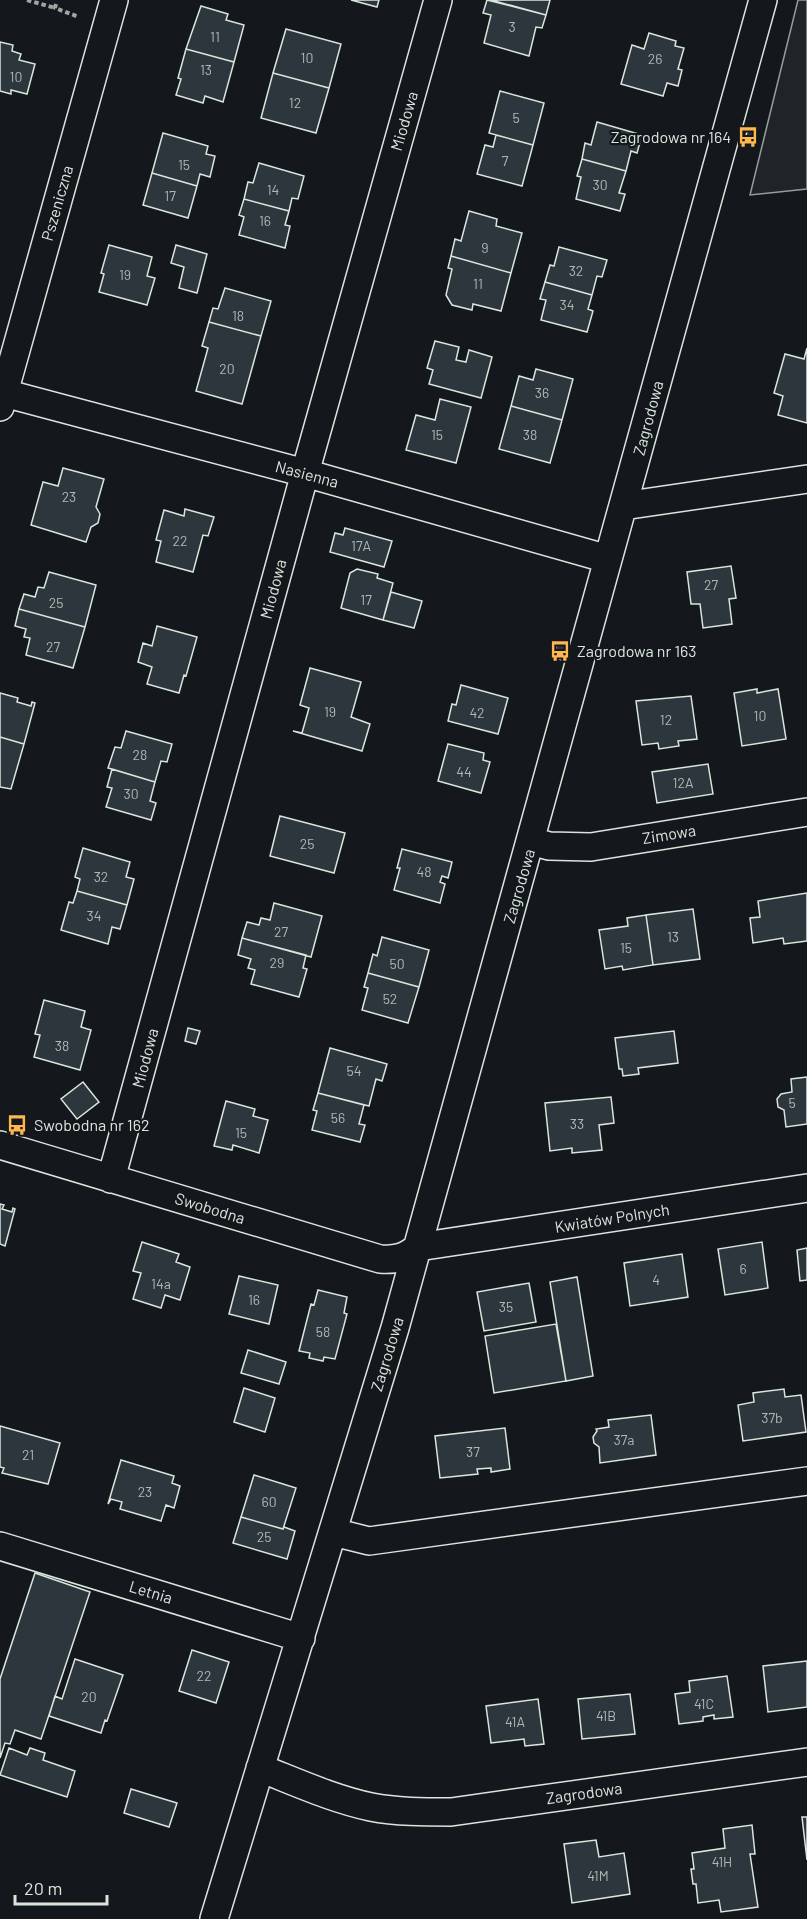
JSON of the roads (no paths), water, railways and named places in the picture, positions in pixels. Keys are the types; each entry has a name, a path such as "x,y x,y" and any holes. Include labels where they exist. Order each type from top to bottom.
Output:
{"street":[{"name":"Miodowa","path":"111,1179 438,0"},
{"name":"Zagrodowa","path":"214,1919 418,1247 763,0"},
{"name":"Pszeniczna","path":"2,400 106,2"},
{"name":"Nasienna","path":"2,400 305,473 608,559"},
{"path":"623,506 807,478"},
{"name":"Zimowa","path":"531,841 549,846 591,847 807,812"},
{"name":"Swobodna","path":"0,1145 380,1259 395,1260 407,1257 418,1247"},
{"name":"Kwiatów Polnych","path":"418,1247 807,1188"},
{"path":"333,1532 369,1541 807,1481"},
{"name":"Letnia","path":"0,1546 301,1638"},
{"name":"Zagrodowa","path":"260,1768 332,1796 372,1807 410,1812 451,1812 807,1762"}],"place":[{"name":"Zagrodowa nr 164","path":"748,137"},
{"name":"Zagrodowa nr 163","path":"560,651"},
{"name":"Swobodna nr 162","path":"17,1125"}]}
